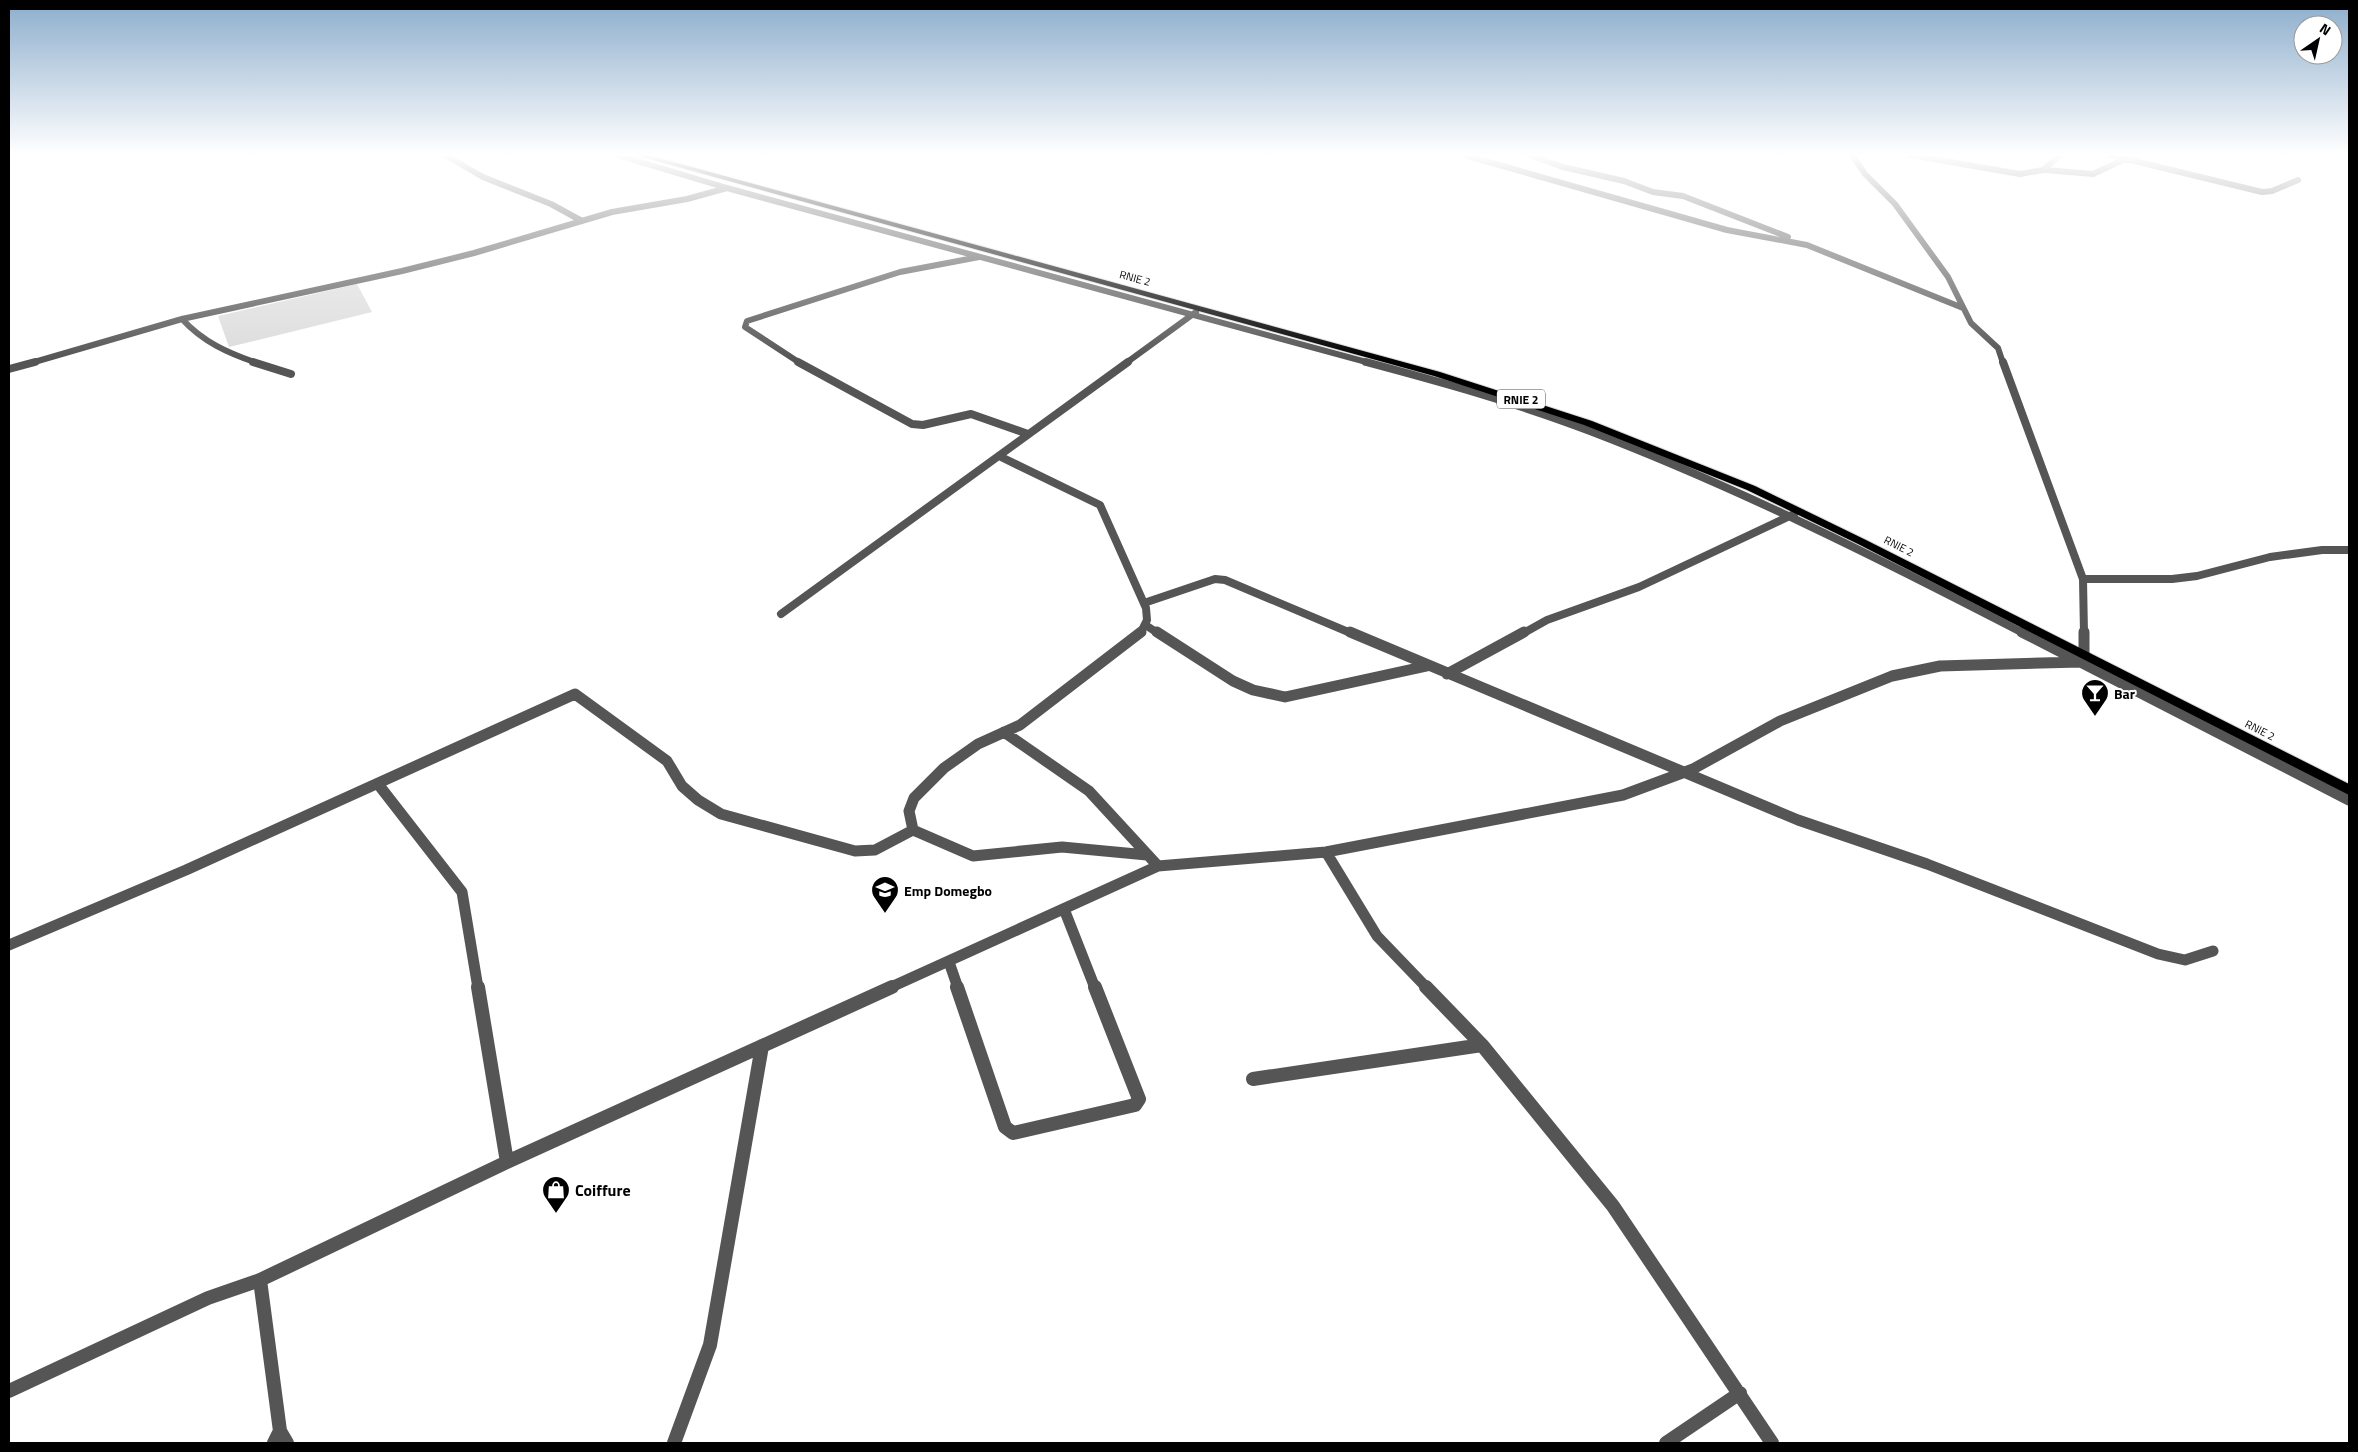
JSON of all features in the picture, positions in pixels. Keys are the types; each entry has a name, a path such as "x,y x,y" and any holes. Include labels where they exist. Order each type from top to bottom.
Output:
{"highway":[{"name":"RNIE 2","path":"886,223 1197,311 1484,388 1555,411 1676,456 1751,488 1794,514 2349,790"}],"street":[{"path":"9,368 182,319 402,271 474,253 576,223"},
{"path":"854,223 980,257 1197,311"},
{"path":"1702,223 1727,230 1807,245"},
{"path":"1753,223 1963,308"},
{"path":"1909,223 1948,277 1971,323 1998,348 2083,579 2082,658"},
{"path":"997,253 900,272 753,318 747,321 745,327 795,360 866,396 912,424 923,425 971,414 1028,434"},
{"path":"781,614 1197,311"},
{"path":"182,319 191,331 222,349 290,374"},
{"path":"913,830 908,812 914,798 944,768 978,744 1033,716 1138,636 1147,626 1149,617 1144,602 1100,505 998,456"},
{"path":"1447,674 1547,620 1639,587 1794,514"},
{"path":"2083,579 2172,579 2197,576 2270,556 2322,550 2349,550"},
{"path":"1144,602 1215,579 1224,580 1798,820 1927,864 2158,954 2185,960 2213,951"},
{"path":"1147,626 1233,681 1253,690 1284,697 1427,666"},
{"path":"9,1391 208,1298 260,1280 506,1162 1158,866 1326,852 1623,795 1683,772 1780,721 1892,676 1940,666 2082,658 2349,800"},
{"path":"9,945 186,870 575,694 666,761 682,786 698,800 721,814 854,851 876,850 913,830"},
{"path":"1004,732 1090,791 1158,866"},
{"path":"378,784 462,892 506,1162"},
{"path":"913,830 973,856 1062,847 1147,855"},
{"path":"1326,852 1377,936 1482,1044 1613,1206 1772,1443"},
{"path":"949,962 1005,1127 1008,1130 1013,1133 1135,1105 1140,1099 1064,909"},
{"path":"1253,1079 1482,1044"},
{"path":"674,1443 710,1345 762,1046"},
{"path":"260,1280 274,1374 280,1439"},
{"path":"1666,1443 1740,1393"}],"shaded area":[{"path":"357,284 372,312 229,347 218,316"}],"place":[{"name":"Bar","path":"2095,717"},
{"name":"Emp Domegbo","path":"885,914"},
{"name":"Coiffure","path":"556,1214"}]}
